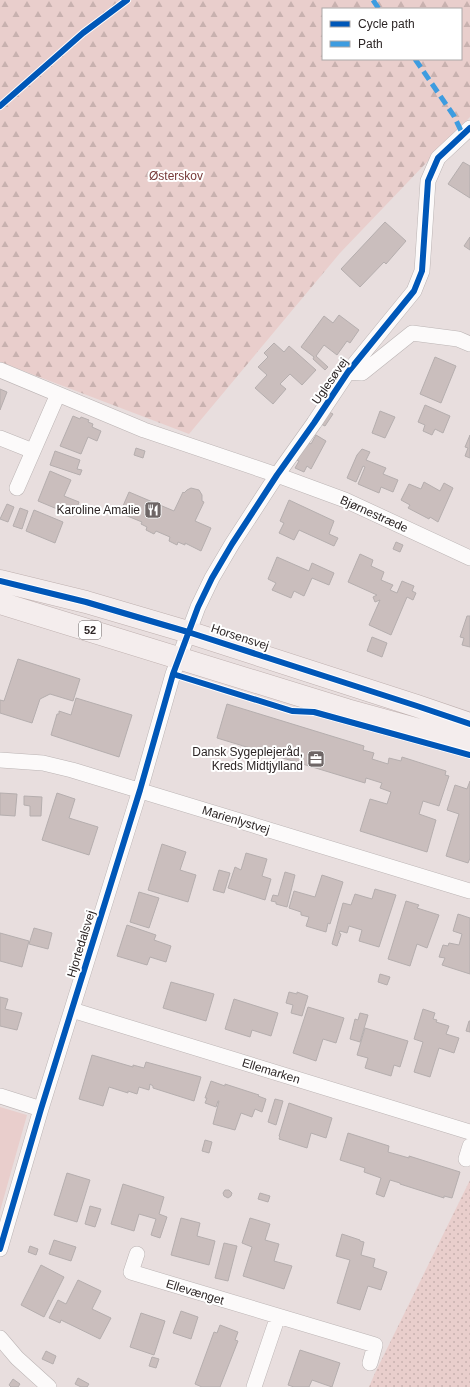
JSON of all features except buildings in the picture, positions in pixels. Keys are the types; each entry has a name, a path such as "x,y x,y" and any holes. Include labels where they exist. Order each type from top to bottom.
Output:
{"main road":[{"name":"Horsensvej","path":"0,581 86,602 184,645 340,708 470,744"},
{"name":"Horsensvej","path":"0,603 184,645 417,706 470,724"}],"street":[{"name":"Uglesøvej","path":"184,645 198,607 212,578 232,544 277,475 348,372 414,291 422,271 428,181 438,158 470,128"},
{"name":"Uglesøvej","path":"348,372 362,373 412,333 458,339 470,344"},
{"path":"0,370 144,430 277,475"},
{"path":"16,488 58,394"},
{"path":"0,438 33,451"},
{"name":"Bjørnestræde","path":"277,475 345,500 470,558"},
{"name":"Hjortedalsvej","path":"0,1249 41,1109 184,645"},
{"name":"Marienlystvej","path":"0,760 43,763 72,770 470,891"},
{"name":"Ellemarken","path":"72,1010 470,1132"},
{"path":"0,1096 41,1109"},
{"name":"Ellevænget","path":"137,1254 131,1272 375,1345 370,1363"},
{"path":"254,1387 278,1316"},
{"path":"0,1338 17,1358 49,1387"}],"green space":[{"name":"Østerskov","path":"0,0 470,0 470,117 340,253 189,434 0,362"},
{"path":"0,1107 27,1115 0,1211"},
{"path":"470,1180 470,1387 369,1387 375,1373"}],"marked path":[{"path":"373,0 378,8"},
{"path":"416,60 454,116 463,135"}],"cycle path":[{"path":"0,106 83,33 127,0"},
{"path":"0,1249 41,1109 140,790 173,674 198,607 212,578 232,544 277,475 348,372 414,291 422,271 428,181 438,158 470,128"},
{"path":"0,581 86,602 188,632 470,724"},
{"path":"173,674 292,711 314,712 470,755"}],"place":[{"name":"Karoline Amalie","path":"153,510"},
{"name":"Dansk Sygeplejeråd, Kreds Midtjylland","path":"316,759"}]}
